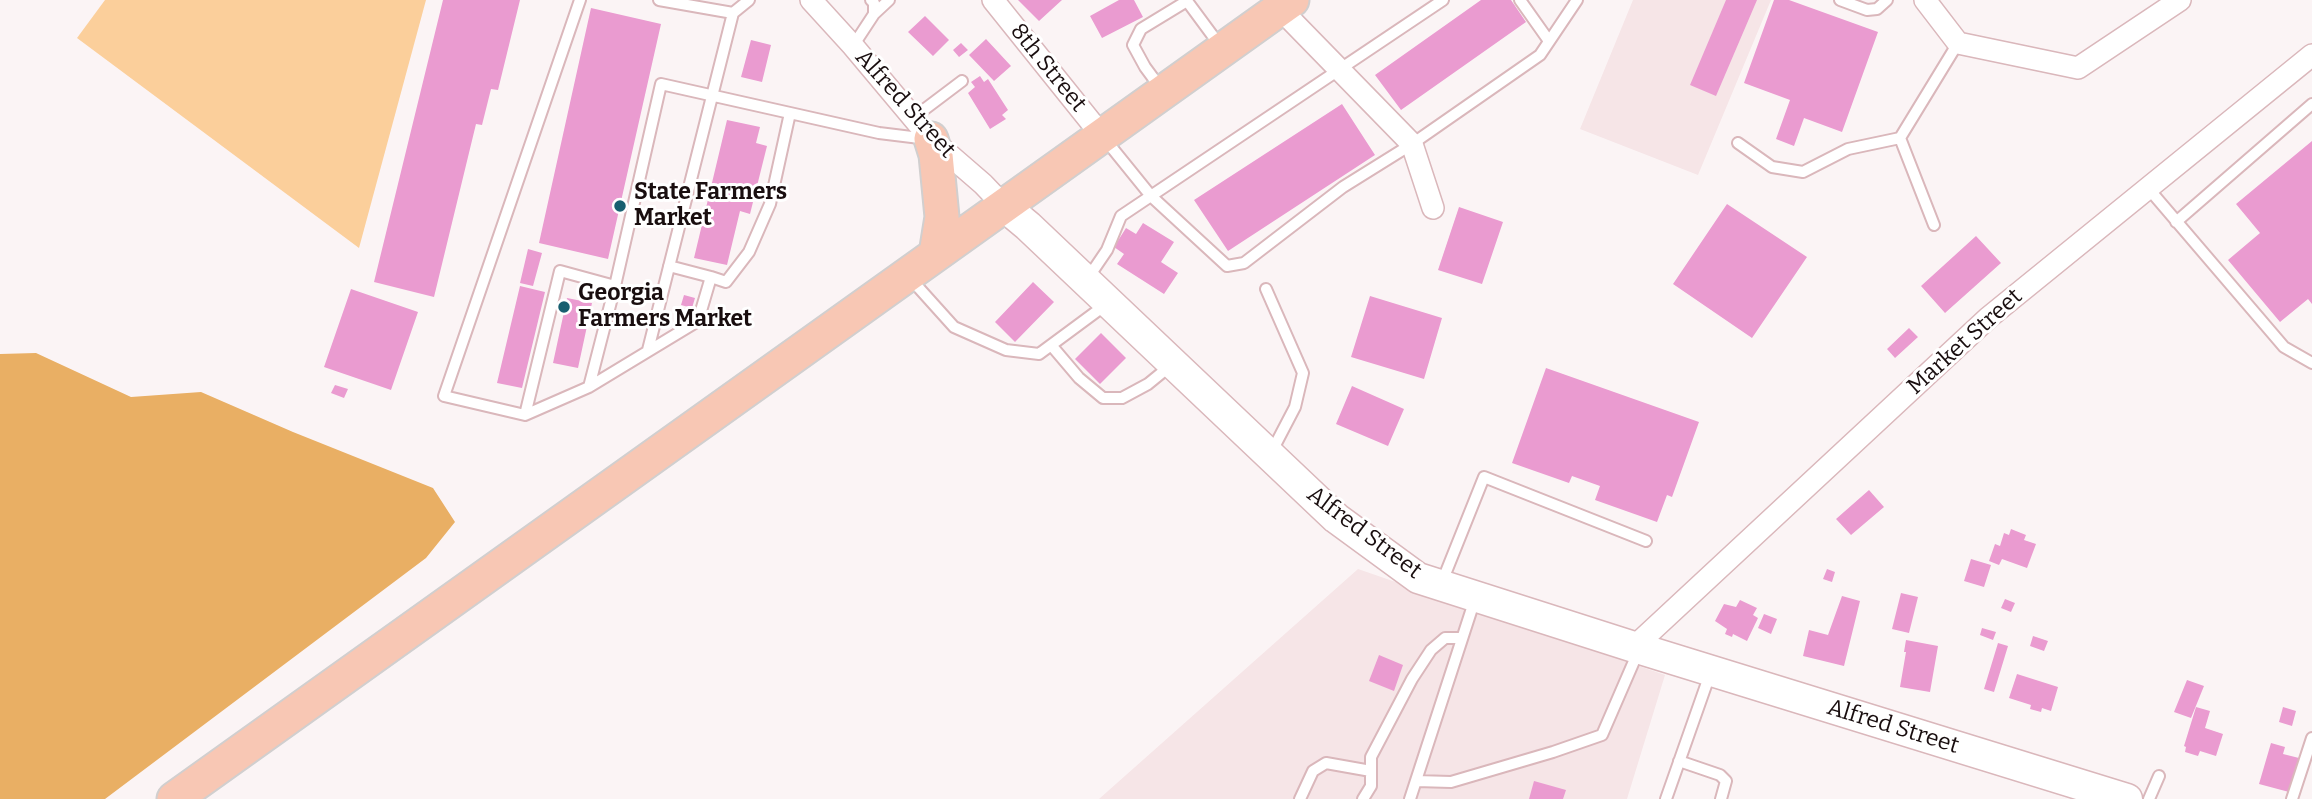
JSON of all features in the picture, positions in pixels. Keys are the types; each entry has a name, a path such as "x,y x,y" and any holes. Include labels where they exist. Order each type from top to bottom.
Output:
{"main road":[{"path":"174,799 1164,93 1282,3"},
{"path":"922,128 936,155 942,217 936,254"},
{"name":"Alfred Street","path":"1004,206 1336,518 1419,578 2127,799"}],"street":[{"name":"8th Street","path":"993,0 1041,69 1103,136"},
{"path":"1924,0 1958,43 2078,68 2180,0"},
{"path":"1282,3 1339,70 1412,144 1433,208"},
{"name":"Alfred Street","path":"820,4 922,128 1004,206"},
{"name":"Market Street","path":"1637,648 1988,318 2312,55"}],"lane":[{"path":"580,0 444,396 525,415 589,387 698,321 711,277"},
{"path":"659,0 708,5 733,13"},
{"path":"648,350 733,13 749,0"},
{"path":"871,0 874,3 874,13"},
{"path":"853,46 874,13 889,0"},
{"path":"1086,281 1107,250 1121,216 1443,0"},
{"path":"1520,0 1549,41"},
{"path":"1840,0 1867,10 1877,9 1887,0"},
{"path":"1164,93 1133,45 1141,29 1187,1 1223,50"},
{"path":"1103,136 1151,196 1227,266 1244,263 1343,187 1412,144 1540,55 1572,2"},
{"path":"1738,143 1772,167 1803,172 1848,149 1900,138 1958,43"},
{"path":"589,387 662,84 878,133 922,128 962,81"},
{"path":"2176,222 2312,104"},
{"path":"669,266 726,282 750,252 770,204 790,113"},
{"path":"1900,138 1934,225"},
{"path":"2148,188 2284,347 2312,363"},
{"path":"525,415 560,271 615,286"},
{"path":"907,275 954,327 1006,350 1039,354 1109,302"},
{"path":"1266,289 1303,373 1294,407 1269,456"},
{"path":"1051,345 1079,378 1103,398 1122,398 1148,384 1173,363"},
{"path":"1441,585 1484,477 1646,541"},
{"path":"1410,799 1475,596"},
{"path":"1363,799 1371,786 1371,757 1412,679 1430,650 1445,638 1460,638"},
{"path":"1416,781 1451,782 1602,735 1637,648"},
{"path":"1666,799 1711,671"},
{"path":"2292,799 2312,738"},
{"path":"1679,761 1720,775 1726,782 1721,799"},
{"path":"1300,799 1314,771 1325,763 1371,771"},
{"path":"2149,799 2159,776"}],"shaded area":[{"path":"105,0 426,0 359,248 77,38"},
{"path":"1633,0 1771,0 1698,175 1580,129"},
{"path":"36,353 131,397 201,392 433,488 455,522 426,558 105,799 0,799 0,354"},
{"path":"1358,569 1665,675 1627,799 1099,799"}],"building":[{"path":"443,0 520,0 498,90 491,89 482,125 476,124 434,297 374,282"},
{"path":"1018,0 1062,0 1039,21"},
{"path":"1119,0 1134,0 1143,17 1102,38 1090,16"},
{"path":"1481,0 1511,0 1526,22 1401,110 1375,75"},
{"path":"1726,0 1757,0 1716,96 1690,85"},
{"path":"1774,0 1789,0 1878,32 1842,132 1804,118 1794,146 1776,139 1790,100 1744,83"},
{"path":"591,8 661,24 608,259 539,243"},
{"path":"925,16 949,40 933,56 908,32"},
{"path":"986,39 1011,66 994,81 969,55"},
{"path":"751,40 771,45 762,82 741,77"},
{"path":"961,43 968,50 959,57 953,50"},
{"path":"980,76 984,82 988,79 1008,110 1002,115 1006,119 990,129 968,93 975,87 971,82"},
{"path":"1342,104 1375,155 1228,251 1194,200"},
{"path":"727,120 760,127 756,143 767,146 750,214 740,211 727,265 694,258"},
{"path":"2312,141 2312,304 2308,299 2280,322 2228,260 2260,233 2236,204"},
{"path":"1727,204 1807,257 1752,338 1673,284"},
{"path":"1459,207 1503,222 1482,284 1438,270"},
{"path":"1143,223 1174,242 1161,262 1178,273 1164,294 1117,264 1124,254 1114,247 1126,228 1136,234"},
{"path":"1976,236 2001,263 1945,313 1921,286"},
{"path":"528,249 542,253 533,286 520,283"},
{"path":"1033,282 1054,302 1015,342 995,322"},
{"path":"520,286 545,292 522,388 497,383"},
{"path":"351,289 418,312 391,390 324,367"},
{"path":"684,295 695,298 692,308 681,305"},
{"path":"1370,296 1442,318 1424,379 1351,357"},
{"path":"567,298 592,303 578,368 553,363"},
{"path":"1909,328 1918,337 1895,358 1887,349"},
{"path":"1101,333 1126,358 1100,384 1075,359"},
{"path":"1546,368 1699,422 1672,497 1667,495 1657,522 1595,500 1600,486 1572,476 1569,483 1512,463"},
{"path":"335,385 348,389 344,398 331,393"},
{"path":"1352,386 1404,409 1388,446 1336,424"},
{"path":"1869,490 1884,507 1851,535 1836,519"},
{"path":"2011,529 2026,535 2024,540 2036,544 2027,568 2002,559 1999,565 1989,561 1995,544 2000,546 2004,533 2009,535"},
{"path":"1971,559 1991,565 1984,587 1964,581"},
{"path":"1827,569 1835,572 1832,582 1823,579"},
{"path":"1901,593 1918,597 1909,633 1892,629"},
{"path":"1842,596 1860,601 1844,666 1803,656 1809,630 1828,635"},
{"path":"2005,599 2015,603 2011,612 2001,608"},
{"path":"1740,600 1757,608 1753,615 1758,618 1747,641 1733,634 1732,637 1725,634 1727,629 1715,621 1724,604 1736,607"},
{"path":"1764,614 1777,619 1771,634 1758,628"},
{"path":"1982,628 1996,632 1993,640 1980,635"},
{"path":"2033,636 2048,641 2044,651 2030,646"},
{"path":"1906,640 1938,646 1930,692 1900,687"},
{"path":"1998,643 2008,646 1994,692 1984,689"},
{"path":"1379,655 1403,665 1394,691 1369,681"},
{"path":"2017,674 2058,687 2051,711 2042,708 2041,712 2030,709 2031,705 2009,698"},
{"path":"2187,680 2204,686 2191,718 2174,712"},
{"path":"2196,707 2210,711 2205,728 2223,734 2216,756 2200,751 2198,756 2185,752 2184,746"},
{"path":"2283,707 2296,711 2292,726 2279,722"},
{"path":"2271,743 2285,747 2283,754 2299,758 2289,792 2259,784"},
{"path":"1534,781 1566,790 1563,799 1529,799"}],"place":[{"name":"State Farmers Market","path":"620,206"},
{"name":"Georgia Farmers Market","path":"564,307"}]}
